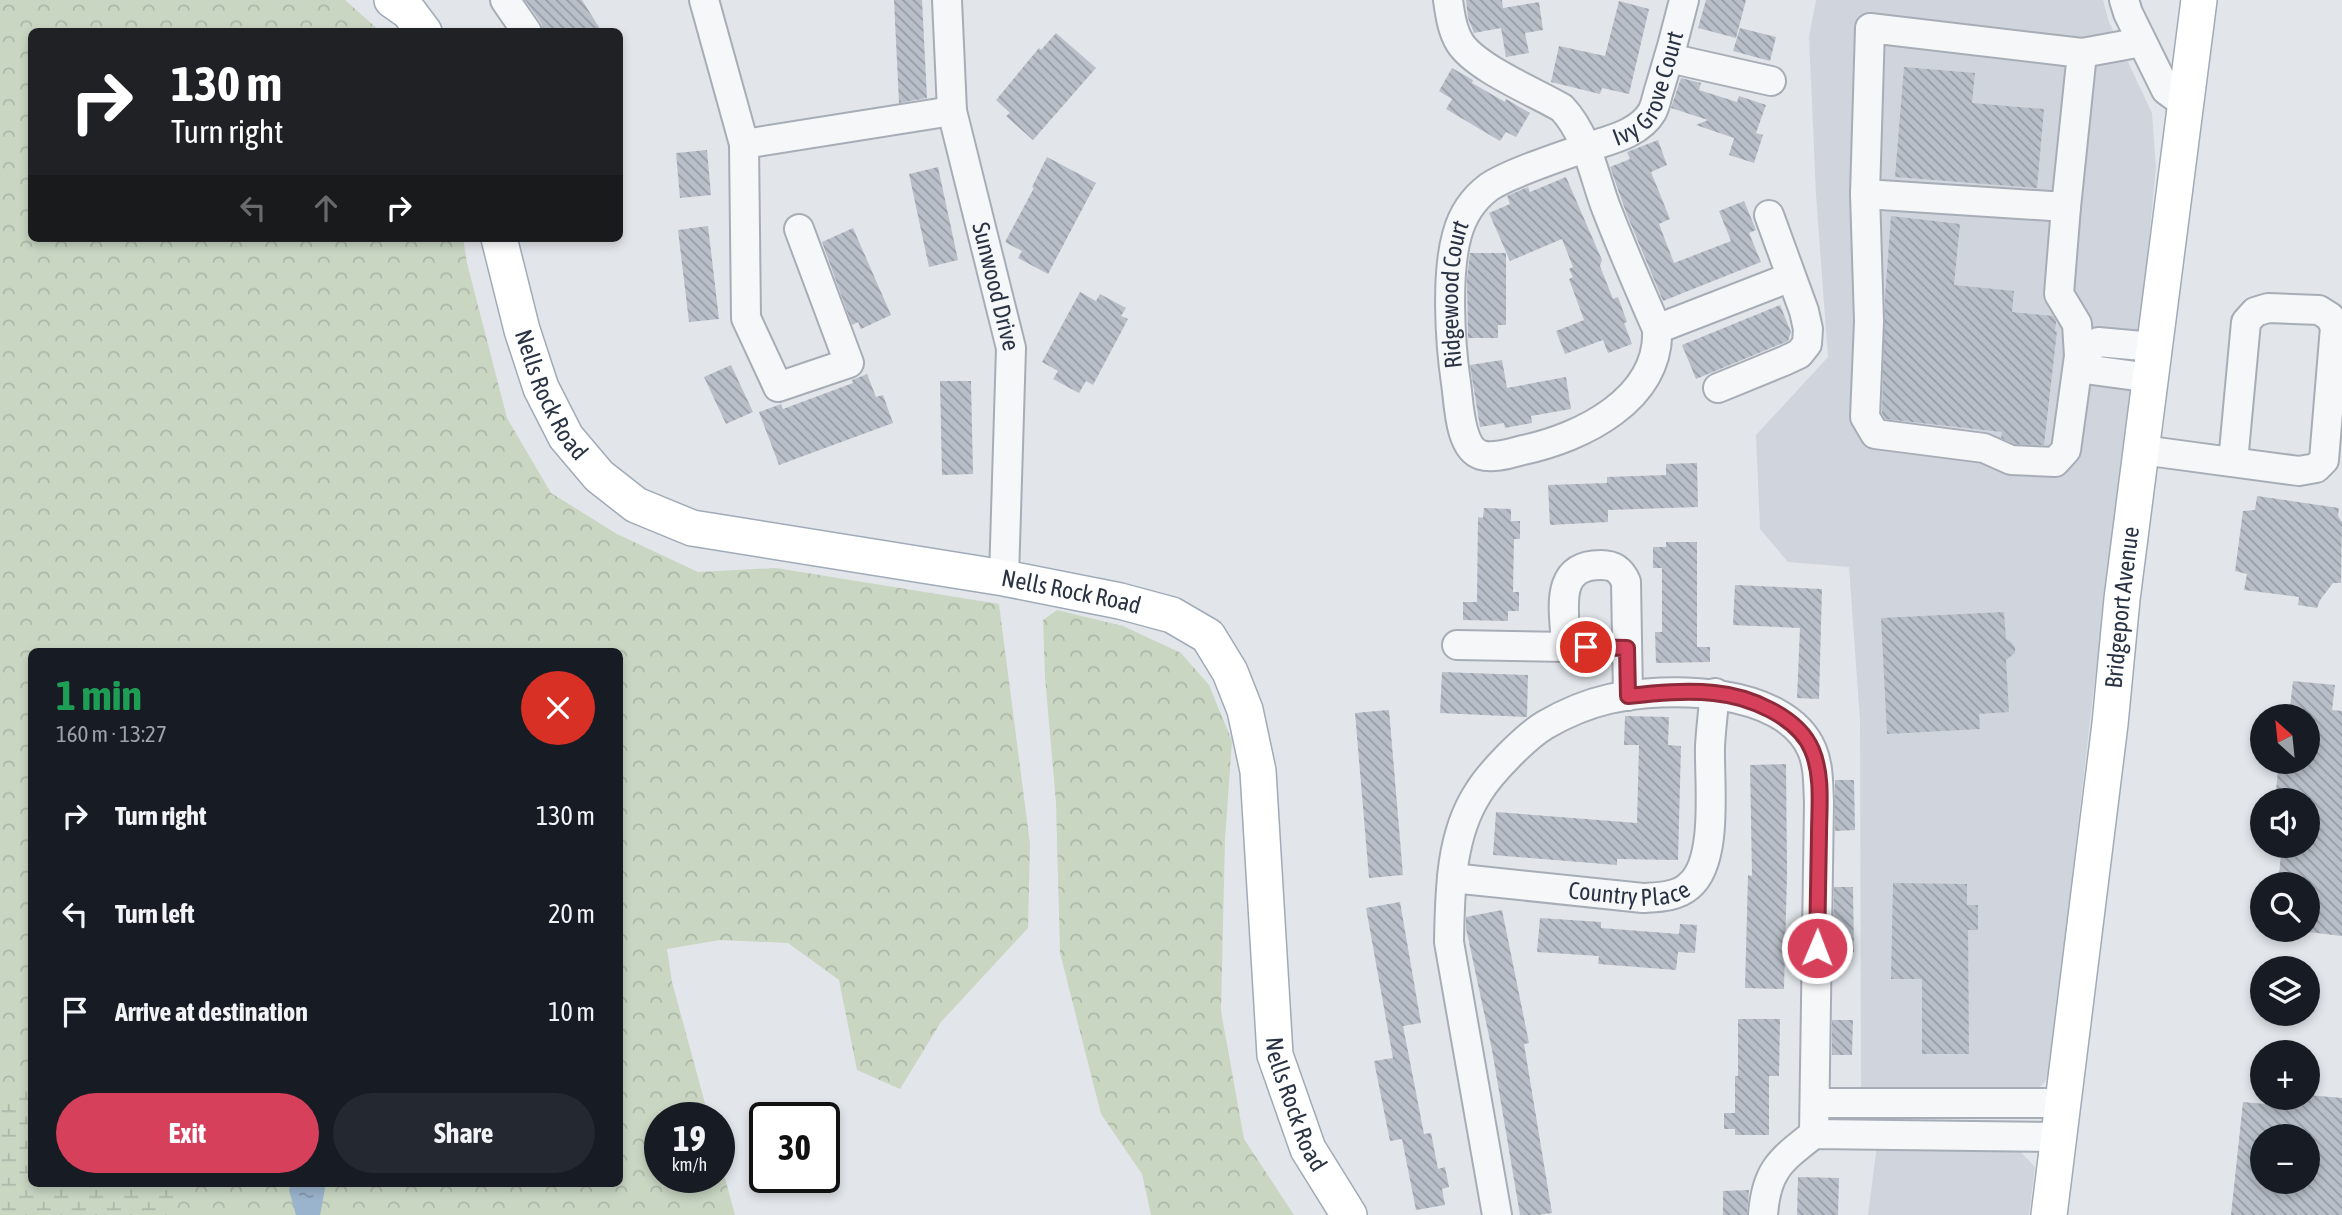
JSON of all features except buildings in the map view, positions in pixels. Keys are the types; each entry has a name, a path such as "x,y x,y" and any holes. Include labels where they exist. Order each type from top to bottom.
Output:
{"main road":[{"name":"Bridgeport Avenue","path":"2049,1215 2110,724 2122,599 2199,0"},
{"name":"Nells Rock Road","path":"500,242 522,330 541,388 566,437 599,475 636,505 692,528 1003,578 1121,601 1172,615 1208,636 1230,671 1245,710 1258,771 1275,1055 1308,1149 1349,1215"}],"street":[{"path":"505,0 524,28"},
{"path":"704,0 744,144 746,317 778,387 849,363 799,229"},
{"name":"Sunwood Drive","path":"947,0 952,111 1011,348 1003,578"},
{"name":"Ivy Grove Court","path":"1448,0 1454,30 1467,52 1484,65 1562,108 1573,119 1587,148 1638,127 1651,113 1684,0"},
{"path":"2124,0 2166,90 2185,104"},
{"path":"2082,53 2059,294 2077,324 2079,356 2066,450 2055,462 2011,460 1984,448 1875,434 1865,417 1869,321 1865,194 1870,28 2082,53 2142,42"},
{"path":"1669,58 1771,81"},
{"path":"744,144 952,111"},
{"path":"1587,148 1594,175 1623,253 1657,329 1791,277"},
{"name":"Ridgewood Court","path":"1587,148 1511,176 1490,187 1473,202 1457,234 1452,260 1452,361 1463,430 1469,446 1481,455 1501,455 1533,448 1595,425 1627,399 1644,380 1658,342 1657,329"},
{"path":"1865,194 2066,207"},
{"path":"1718,388 1784,362 1799,354 1807,344 1808,329 1804,311 1769,215"},
{"path":"2142,450 2299,471 2316,468 2324,460 2335,327 2330,317 2319,310 2268,308 2255,312 2246,322 2233,462"},
{"path":"2079,356 2092,370 2152,363"},
{"path":"1566,647 1564,601 1569,576 1580,568 1610,565 1621,572 1626,582 1628,696"},
{"path":"1457,645 1627,648"},
{"path":"1497,1215 1448,942 1452,878 1460,829 1478,793 1508,758 1543,727 1576,710 1609,699 1662,693 1715,693 1765,707 1783,717 1811,748 1818,770 1819,802 1814,1135"},
{"name":"Country Place","path":"1452,878 1643,898 1665,897 1688,888 1698,877 1704,862 1709,832 1710,744 1715,693"},
{"path":"1816,1103 2064,1103"},
{"path":"1916,1135 1918,1104"},
{"path":"1763,1215 1765,1191 1776,1167 1814,1135 2060,1137"}],"shaded area":[{"path":"1816,0 2103,0 2109,22 2152,113 2156,168 2141,320 2093,695 2049,1077 2039,1088 1861,1088 1860,721 1849,567 1788,562 1760,529 1756,435 1828,357 1816,195 1809,37"},
{"path":"1877,1145 2018,1149 2035,1167 2029,1215 1868,1215"}],"green space":[{"path":"0,0 345,0 377,28 28,28 28,242 464,242 507,418 551,493 617,534 698,572 776,568 999,604 1030,844 1028,928 941,1022 900,1089 857,1070 839,980 788,943 720,940 667,949 672,982 705,1102 644,1102 644,1193 729,1193 735,1215 0,1215"},
{"path":"1057,610 1123,626 1181,653 1209,685 1232,741 1225,839 1221,1011 1244,1139 1294,1215 1151,1215 1142,1174 1101,1114 1060,953 1056,803 1043,620"},
{"path":"28,1091 28,1187 176,1187 170,1215 0,1215 0,1093"}],"water":[{"path":"290,1187 325,1187 320,1215 296,1215"}],"route":[{"path":"1586,647 1627,648 1628,696 1715,693 1765,707 1783,717 1798,731 1811,748 1818,770 1817,948"}]}
